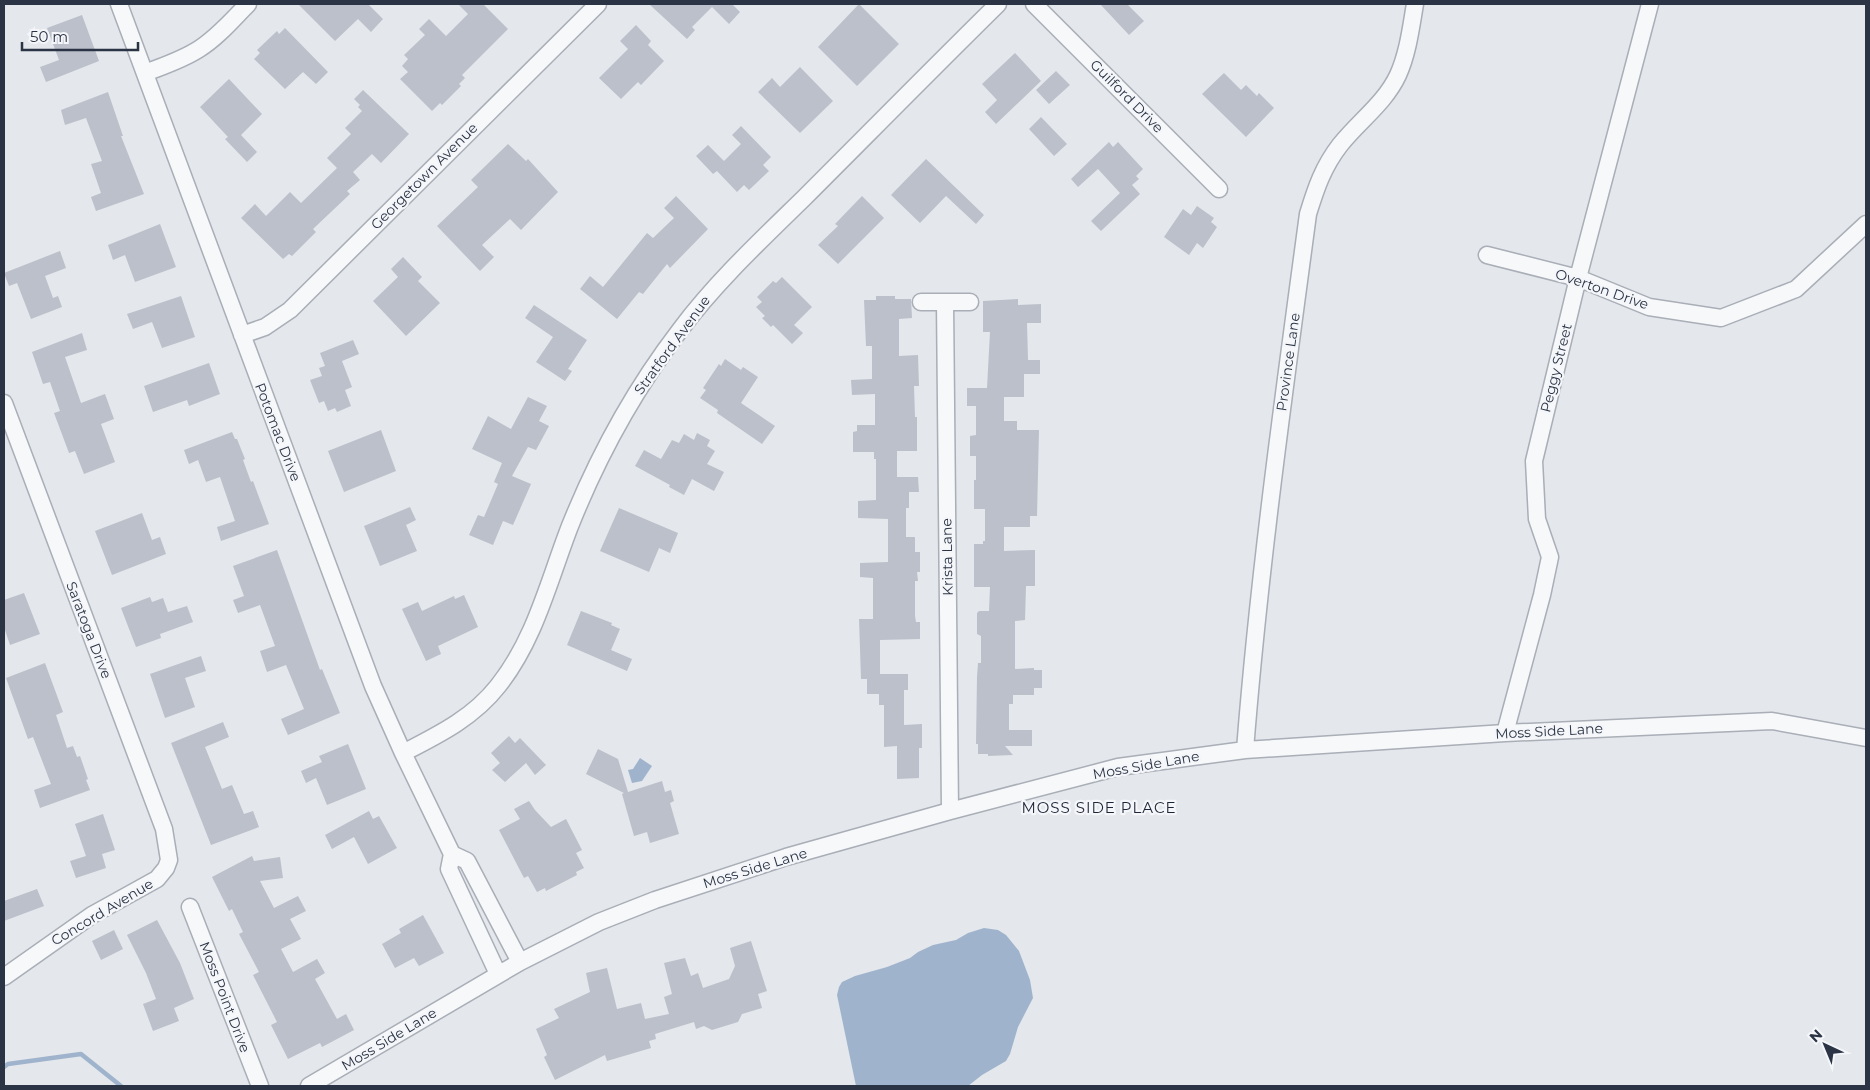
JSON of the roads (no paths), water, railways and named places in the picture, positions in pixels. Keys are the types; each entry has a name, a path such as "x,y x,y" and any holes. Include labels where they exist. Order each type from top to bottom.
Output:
{"street":[{"name":"Potomac Drive","path":"119,4 373,686 403,754 452,854 467,862 520,962"},
{"path":"145,74 183,59 199,49 214,38 248,4"},
{"name":"Georgetown Avenue","path":"242,335 278,320 290,310 598,4"},
{"name":"Stratford Avenue","path":"403,754 452,728 473,712 497,688 516,662 530,633 570,526 611,436 647,374 680,329 729,273 998,4"},
{"name":"Guilford Drive","path":"1034,4 1219,189"},
{"name":"Province Lane","path":"1245,750 1254,640 1269,502 1308,214 1322,172 1340,145 1382,100 1398,74 1410,34 1415,4"},
{"name":"Peggy Street","path":"1505,733 1542,595 1550,557 1537,519 1534,461 1578,278 1650,4"},
{"name":"Overton Drive","path":"1487,255 1578,278 1649,307 1721,318 1796,289 1866,224"},
{"path":"921,302 970,302"},
{"name":"Krista Lane","path":"945,302 950,811"},
{"name":"Saratoga Drive","path":"4,403 164,829 169,860"},
{"name":"Moss Side Lane","path":"309,1086 520,962 581,930 655,900 786,857 1118,767 1245,750 1505,733 1772,721 1866,738"},
{"name":"Potomac Drive","path":"452,854 449,869 498,974"},
{"name":"Concord Avenue","path":"4,976 92,915 150,884 162,874 169,860"},
{"name":"Moss Point Drive","path":"190,907 260,1086"}],"water":[{"path":"640,758 652,766 642,781 632,783 628,770 633,769"},
{"path":"984,928 998,930 1006,935 1019,951 1030,980 1033,998 1018,1027 1006,1061 968,1086 856,1086 837,995 842,982 910,958 933,945 956,940 968,933"}],"waterway":[{"path":"4,1067 8,1064 81,1054 121,1086"}],"district":[{"name":"MOSS SIDE PLACE","path":"1099,807"}]}
